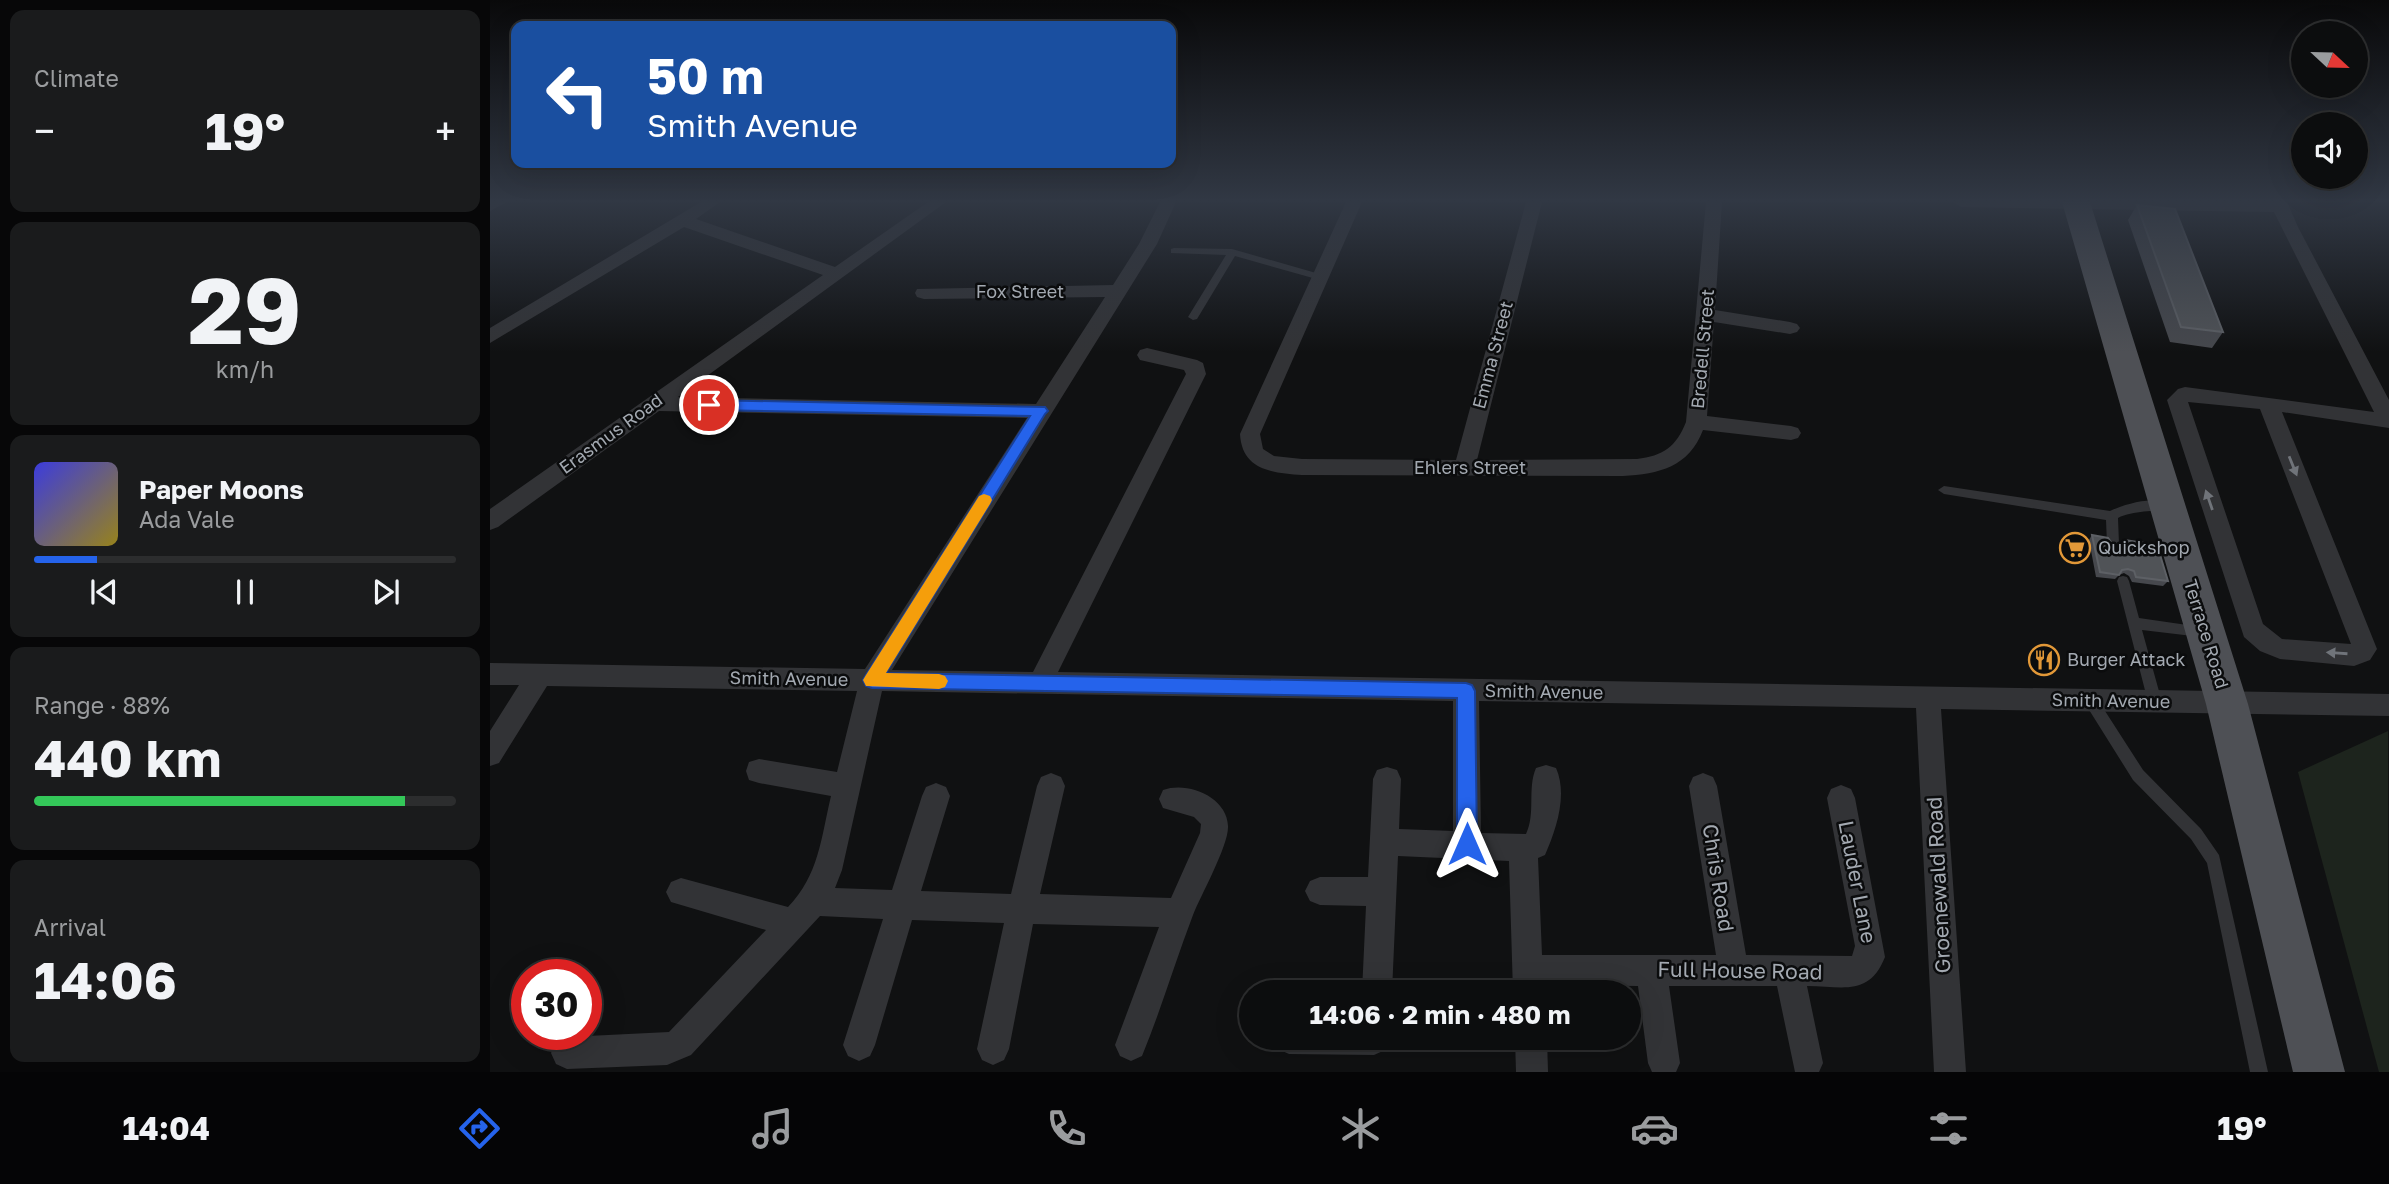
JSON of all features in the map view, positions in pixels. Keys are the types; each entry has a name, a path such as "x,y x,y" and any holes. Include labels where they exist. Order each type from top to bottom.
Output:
{"main road":[{"name":"Terrace Road","path":"2091,252 2227,704 2319,1072"}],"street":[{"path":"490,337 629,252"},
{"path":"774,252 837,274"},
{"name":"Erasmus Road","path":"490,521 868,252"},
{"path":"567,1053 667,1049 680,1044 814,901 828,870 872,680 1143,252"},
{"path":"1320,276 1331,252"},
{"name":"Emma Street","path":"1464,467 1521,252"},
{"name":"Bredell Street","path":"1682,451 1692,436 1696,422 1711,252"},
{"path":"2303,252 2389,420"},
{"name":"Ehlers Street","path":"1320,276 1250,435 1250,446 1256,457 1267,462 1302,467 1653,466 1668,461 1682,451"},
{"name":"Fox Street","path":"924,293 1117,292"},
{"path":"1707,315 1790,328"},
{"path":"1040,683 1196,374 1196,368 1190,365 1147,355"},
{"path":"2268,402 2365,644 2361,653 2280,649 2269,644 2253,630 2176,400 2185,394 2268,402 2389,420"},
{"path":"654,404 1040,411"},
{"path":"1696,422 1791,433"},
{"name":"Smith Avenue","path":"490,674 2389,705"},
{"path":"490,754 540,675"},
{"path":"1466,691 1467,844"},
{"name":"Groenewald Road","path":"1928,699 1950,1072"},
{"path":"759,771 847,786"},
{"path":"1386,842 1523,848 1535,845 1542,835 1546,778"},
{"path":"1378,980 1387,779"},
{"path":"993,1049 1021,907 1051,786"},
{"name":"Chris Road","path":"1703,786 1733,969"},
{"path":"859,1045 936,796"},
{"name":"Lauder Lane","path":"1841,798 1870,946 1870,957 1866,965"},
{"path":"1131,1045 1180,913 1214,834 1216,822 1211,813 1201,806 1173,799"},
{"path":"1523,848 1528,980"},
{"path":"1320,891 1383,892"},
{"path":"681,892 792,923"},
{"path":"814,901 1180,913"},
{"name":"Full House Road","path":"1538,980 1651,969 1845,973 1859,971 1866,965"},
{"path":"1651,969 1664,1063"},
{"path":"1789,971 1807,1063"},
{"path":"1531,1050 1532,1072"}],"lane":[{"path":"1232,252 1252,256 1295,272 1320,276"},
{"path":"1193,317 1232,252"},
{"path":"1944,490 2112,516 2121,510 2143,505 2167,506"},
{"path":"2112,516 2113,544"},
{"path":"2123,580 2155,702"},
{"path":"2134,623 2205,632"},
{"path":"2091,701 2113,740 2138,775 2196,834 2214,860 2259,1072"}],"shaded area":[{"path":"2388,731 2389,1072 2379,1072 2298,772"}],"building":[{"path":"2154,252 2192,252 2223,332 2181,327"},
{"path":"2092,535 2108,538 2113,545 2121,545 2125,540 2157,545 2168,581 2136,577 2134,571 2128,569 2122,570 2119,575 2100,572"}],"slow traffic":[{"path":"939,681 872,680 984,500"}],"place":[{"name":"Quickshop","path":"2075,548"},
{"name":"Burger Attack","path":"2044,660"}],"route":[{"path":"709,405 1040,411 872,680 1466,691 1467,844"}]}
